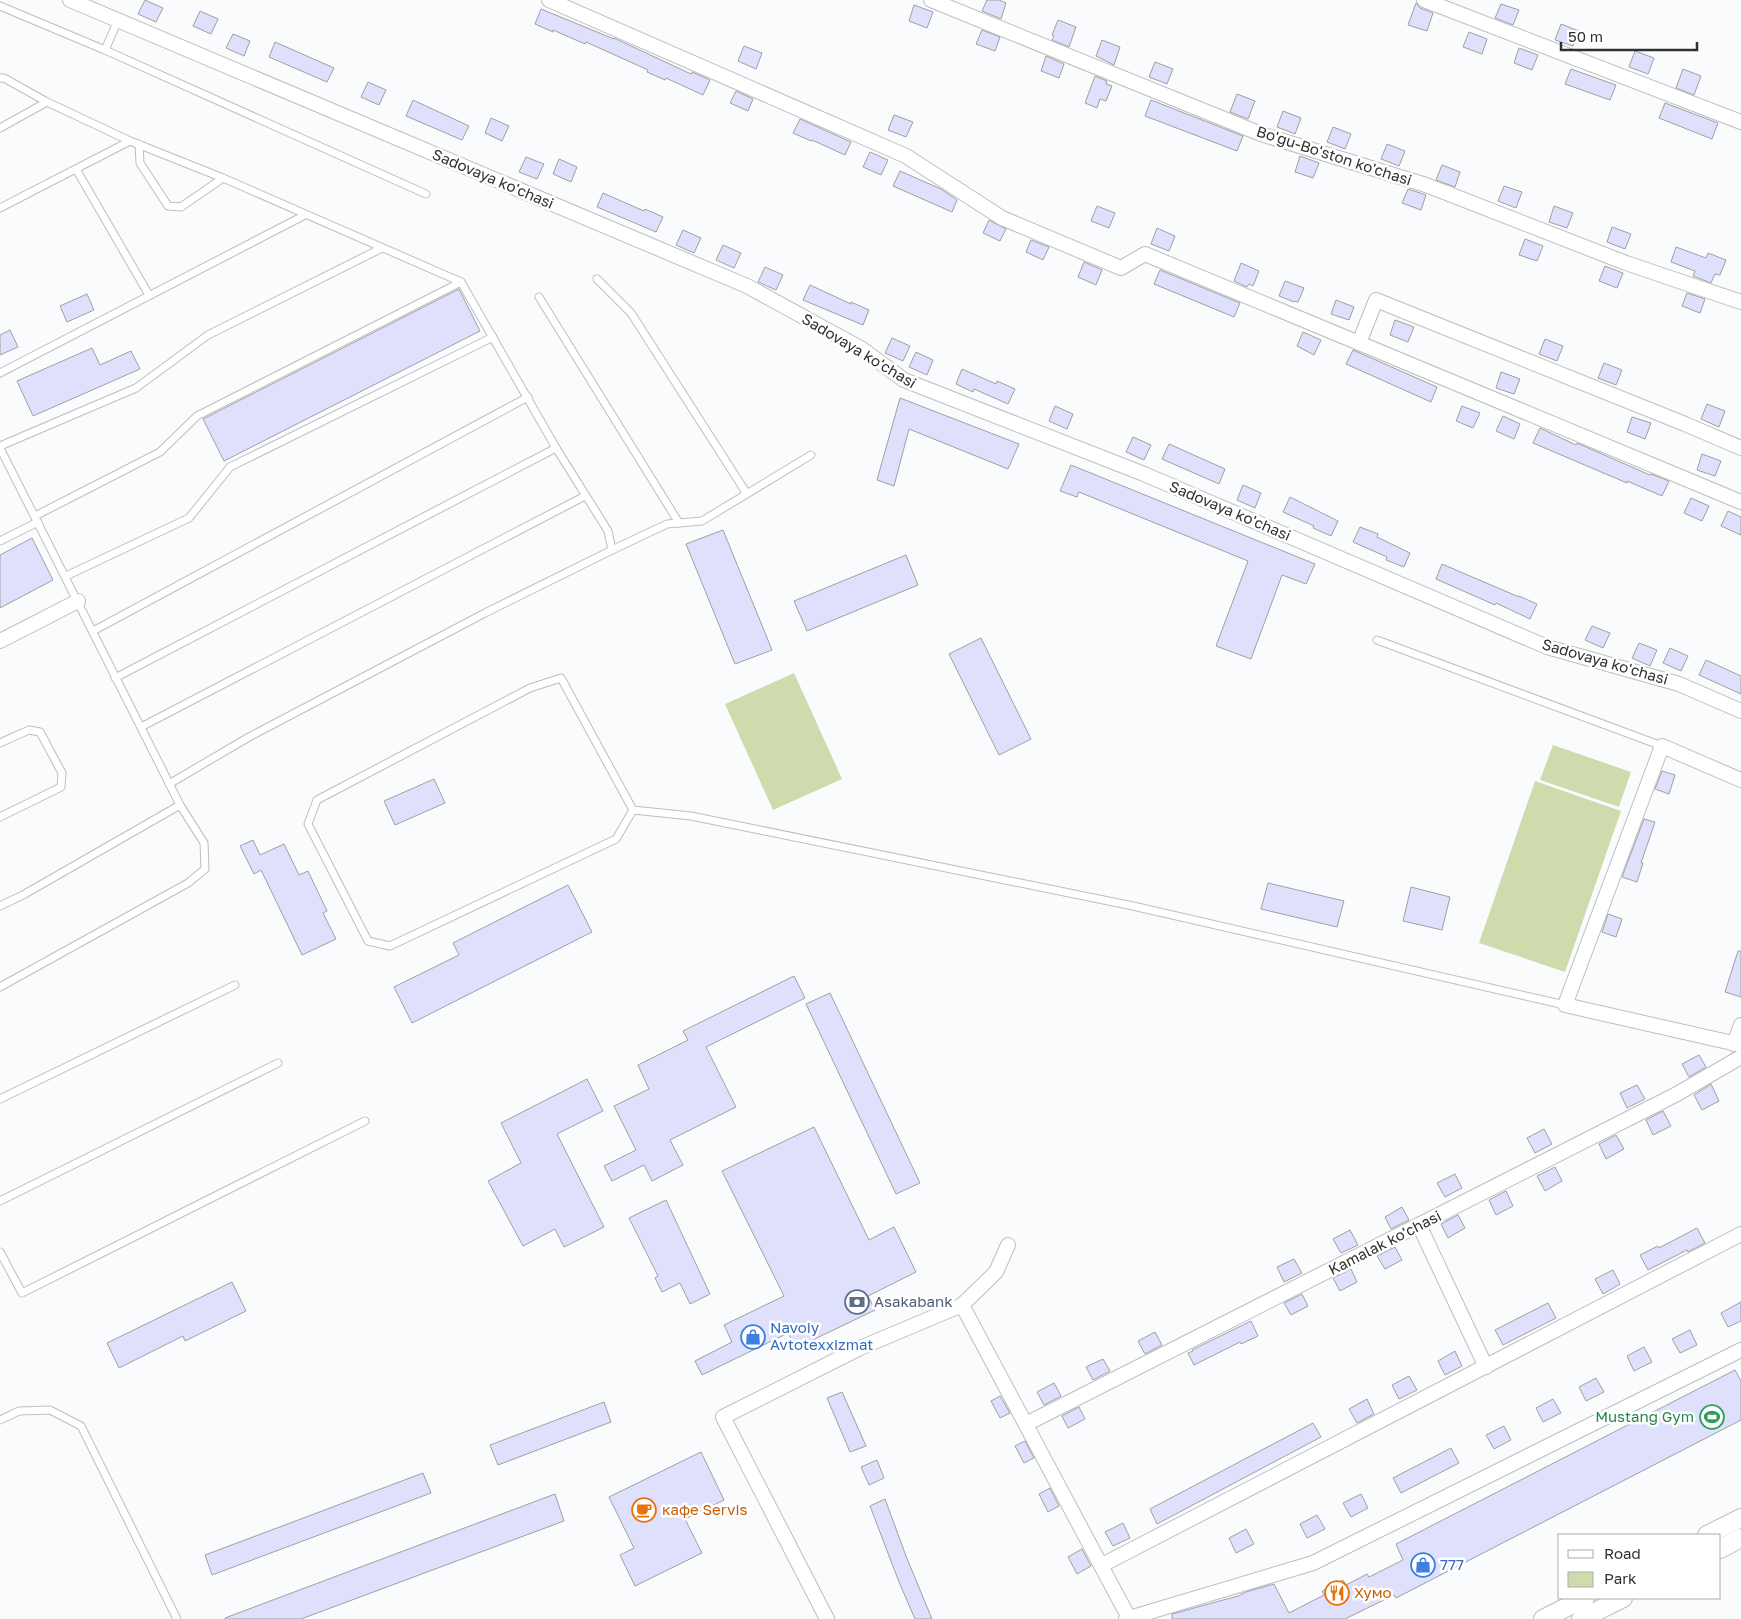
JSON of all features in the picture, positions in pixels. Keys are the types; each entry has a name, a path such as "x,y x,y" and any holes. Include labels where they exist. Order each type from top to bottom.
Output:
{"street":[{"name":"Sadovaya ko'chasi","path":"70,0 747,286 862,349 904,380 1144,474 1547,647 1679,684 1741,711"},
{"path":"549,0 906,156 1002,218 1121,268 1145,254 1741,502"},
{"name":"Bo'gu-Bo'ston ko'chasi","path":"931,0 1261,134 1426,185 1626,262 1741,302"},
{"path":"1424,0 1741,122"},
{"path":"1359,343 1376,300 1741,448"},
{"path":"0,641 78,601"},
{"path":"1741,780 1662,746 1565,1005 1738,1045 1741,1025"},
{"name":"Kamalak ko'chasi","path":"1026,1424 1677,1094 1741,1057"},
{"path":"1419,1225 1486,1367"},
{"path":"1102,1565 1741,1234"},
{"path":"827,1619 723,1417 860,1348 962,1306 996,1272 1008,1245"},
{"path":"962,1306 1102,1565 1128,1619 1313,1564 1741,1350"},
{"path":"1709,1534 1741,1518"},
{"path":"1721,1548 1741,1538"},
{"path":"1543,1619 1583,1599"},
{"path":"1581,1619 1621,1599"}],"lane":[{"path":"0,6 104,50 426,194"},
{"path":"104,50 118,20"},
{"path":"0,78 4,78 47,102 130,141 223,178 461,282 556,448 608,531 612,550"},
{"path":"0,128 47,102"},
{"path":"0,208 130,141"},
{"path":"138,144 140,163 168,206 181,207 223,178"},
{"path":"76,169 149,295"},
{"path":"0,373 305,215"},
{"path":"0,987 188,883 205,869 204,843 180,805 0,447 136,388 208,335 382,248"},
{"path":"597,279 631,313 747,494"},
{"path":"0,541 36,519 160,452 197,416 461,282"},
{"path":"539,297 679,523"},
{"path":"66,576 189,518 230,467 493,337"},
{"path":"93,631 528,397"},
{"path":"115,678 556,448"},
{"path":"170,784 275,723 485,613 612,550 667,524 702,521 812,455"},
{"path":"141,727 586,496"},
{"path":"1377,640 1662,746"},
{"path":"561,678 633,810 616,838 390,946 368,941 308,824 317,800 530,688 561,678"},
{"path":"0,743 29,730 40,732 62,773 61,787 0,818"},
{"path":"0,906 23,895 180,805"},
{"path":"633,810 691,816 1133,906 1565,1005"},
{"path":"0,1099 235,985"},
{"path":"0,1201 278,1063"},
{"path":"0,1252 22,1293 365,1121"},
{"path":"0,1420 19,1411 50,1410 81,1426 177,1619"}],"green space":[{"path":"794,673 842,779 773,810 725,704"},
{"path":"1553,745 1631,772 1619,807 1540,780"},
{"path":"1535,781 1621,811 1565,972 1479,943"}],"building":[{"path":"145,0 163,8 156,22 138,14"},
{"path":"987,0 999,0 1006,3 1001,19 982,11"},
{"path":"1416,3 1420,8 1433,13 1427,31 1408,25"},
{"path":"1501,4 1519,10 1513,25 1495,18"},
{"path":"914,5 933,12 927,28 909,21"},
{"path":"541,9 614,38 691,74 692,72 710,80 703,95 666,78 665,80 647,72 648,70 586,42 585,44 535,24"},
{"path":"200,11 218,19 211,34 193,26"},
{"path":"1058,20 1076,27 1069,47 1052,40"},
{"path":"1561,24 1579,31 1573,46 1555,40"},
{"path":"982,30 1000,37 995,51 976,44"},
{"path":"1469,32 1487,39 1482,54 1463,47"},
{"path":"233,34 250,41 244,56 226,48"},
{"path":"1102,40 1120,47 1114,65 1096,56"},
{"path":"275,42 334,68 327,82 269,57"},
{"path":"744,46 762,53 756,69 738,61"},
{"path":"1519,48 1538,55 1532,70 1514,63"},
{"path":"1635,51 1654,58 1648,74 1629,67"},
{"path":"1046,56 1064,64 1059,78 1041,71"},
{"path":"1155,62 1173,69 1167,84 1149,77"},
{"path":"1571,69 1616,85 1610,100 1565,84"},
{"path":"1683,69 1701,76 1694,95 1676,88"},
{"path":"1095,76 1107,81 1106,84 1112,86 1106,101 1100,99 1097,108 1085,103"},
{"path":"368,82 386,90 379,105 361,97"},
{"path":"736,91 753,99 748,111 730,103"},
{"path":"1237,94 1255,101 1248,119 1230,112"},
{"path":"413,100 469,126 462,140 406,116"},
{"path":"1151,100 1243,136 1237,151 1145,116"},
{"path":"1665,103 1718,123 1712,139 1659,118"},
{"path":"1283,111 1301,118 1295,134 1277,127"},
{"path":"894,115 913,122 906,137 888,130"},
{"path":"491,118 509,126 502,141 485,133"},
{"path":"800,119 851,142 845,155 793,133"},
{"path":"1333,127 1351,134 1345,149 1327,142"},
{"path":"1387,144 1405,151 1399,166 1381,159"},
{"path":"870,152 888,160 881,175 863,167"},
{"path":"1300,156 1319,163 1313,178 1295,172"},
{"path":"526,157 544,164 537,179 519,172"},
{"path":"559,159 577,167 571,182 553,174"},
{"path":"1442,165 1460,172 1455,187 1436,180"},
{"path":"900,171 941,189 957,200 952,212 893,186"},
{"path":"1504,186 1522,192 1516,208 1498,201"},
{"path":"1408,189 1426,195 1421,210 1402,203"},
{"path":"603,193 663,217 656,232 597,207"},
{"path":"1097,206 1115,213 1109,228 1091,221"},
{"path":"1554,206 1573,213 1567,228 1549,222"},
{"path":"989,220 1006,229 1000,241 983,233"},
{"path":"1612,227 1631,234 1625,249 1607,242"},
{"path":"1157,228 1175,236 1169,251 1151,244"},
{"path":"683,230 701,238 694,253 676,245"},
{"path":"1525,239 1543,246 1537,261 1519,255"},
{"path":"1031,240 1049,247 1043,260 1026,252"},
{"path":"723,245 741,253 734,268 716,260"},
{"path":"1676,247 1706,258 1708,253 1726,260 1720,275 1715,274 1711,283 1693,276 1695,271 1671,262"},
{"path":"1084,262 1102,270 1096,285 1078,277"},
{"path":"1241,263 1259,271 1253,286 1249,284 1247,287 1234,281"},
{"path":"1605,266 1623,273 1617,288 1599,281"},
{"path":"765,267 783,275 776,290 758,282"},
{"path":"1160,270 1240,303 1234,317 1154,284"},
{"path":"1285,281 1304,288 1298,302 1279,296"},
{"path":"810,285 869,310 863,325 803,300"},
{"path":"459,289 480,331 224,461 203,419"},
{"path":"1687,293 1705,299 1700,313 1682,306"},
{"path":"87,294 94,310 67,322 60,306"},
{"path":"1336,300 1354,307 1349,320 1331,314"},
{"path":"1395,320 1414,327 1408,342 1390,335"},
{"path":"10,330 18,347 0,355 0,335"},
{"path":"1303,332 1321,340 1314,355 1297,346"},
{"path":"892,338 910,346 903,361 885,353"},
{"path":"1545,339 1563,346 1557,361 1539,354"},
{"path":"92,348 100,365 131,351 140,369 33,416 17,381"},
{"path":"1353,350 1437,387 1431,402 1346,364"},
{"path":"916,352 933,360 927,375 909,367"},
{"path":"1604,363 1622,370 1616,385 1598,378"},
{"path":"962,369 996,384 997,381 1015,389 1008,404 974,389 973,392 956,384"},
{"path":"1501,372 1520,379 1514,394 1496,388"},
{"path":"900,398 1019,444 1008,469 909,429 894,486 877,480"},
{"path":"1707,404 1725,411 1719,427 1701,419"},
{"path":"1055,406 1073,414 1067,429 1049,421"},
{"path":"1462,406 1480,413 1473,428 1456,421"},
{"path":"1503,416 1520,424 1514,439 1496,431"},
{"path":"1632,417 1651,423 1645,439 1627,432"},
{"path":"1540,428 1576,445 1577,443 1650,475 1669,481 1662,496 1533,443"},
{"path":"1133,437 1151,445 1144,460 1126,452"},
{"path":"1169,444 1225,469 1219,484 1162,459"},
{"path":"1702,454 1721,461 1715,476 1697,470"},
{"path":"1071,465 1315,564 1306,584 1282,575 1251,659 1216,646 1248,561 1079,492 1077,497 1060,491"},
{"path":"1243,485 1261,493 1255,508 1237,500"},
{"path":"1290,497 1338,521 1331,536 1283,512"},
{"path":"1691,498 1709,506 1702,521 1684,513"},
{"path":"1728,511 1741,517 1741,535 1721,526"},
{"path":"1360,527 1378,534 1377,537 1410,553 1404,567 1386,560 1387,557 1353,542"},
{"path":"723,530 772,650 735,664 686,544"},
{"path":"32,538 53,580 0,608 0,555"},
{"path":"906,555 918,585 807,631 794,601"},
{"path":"1442,564 1537,604 1530,619 1436,579"},
{"path":"1592,626 1610,633 1603,648 1585,640"},
{"path":"981,638 1031,739 999,755 949,654"},
{"path":"1639,643 1657,650 1650,666 1632,658"},
{"path":"1670,648 1688,656 1681,671 1663,663"},
{"path":"1706,660 1741,676 1741,694 1699,675"},
{"path":"1662,771 1675,775 1669,794 1655,789"},
{"path":"434,779 445,803 395,825 384,801"},
{"path":"1644,819 1655,822 1641,863 1643,863 1637,882 1622,877"},
{"path":"253,840 260,855 284,844 299,875 308,871 327,911 323,913 336,939 302,955 261,870 254,874 240,846"},
{"path":"1268,883 1344,901 1337,927 1261,909"},
{"path":"568,885 592,932 412,1023 394,987 459,955 453,943"},
{"path":"1411,887 1450,897 1442,930 1403,921"},
{"path":"1608,914 1622,919 1616,937 1602,932"},
{"path":"1738,951 1741,951 1741,997 1725,992"},
{"path":"794,976 805,998 706,1047 736,1107 670,1140 683,1165 652,1181 644,1165 612,1181 604,1166 636,1150 614,1106 649,1089 638,1065 688,1040 683,1031"},
{"path":"830,993 920,1183 896,1194 806,1004"},
{"path":"1699,1055 1706,1067 1689,1077 1682,1064"},
{"path":"587,1079 603,1111 557,1134 604,1227 564,1247 555,1229 523,1246 488,1181 521,1163 501,1123"},
{"path":"1711,1084 1719,1101 1702,1110 1694,1095"},
{"path":"1637,1085 1645,1099 1627,1108 1620,1093"},
{"path":"1663,1111 1671,1126 1653,1135 1646,1120"},
{"path":"814,1127 869,1240 894,1227 916,1272 868,1296 875,1310 796,1348 788,1333 702,1375 695,1361 732,1342 724,1325 784,1296 722,1171"},
{"path":"1544,1129 1552,1144 1535,1153 1527,1138"},
{"path":"1616,1135 1624,1149 1606,1159 1599,1144"},
{"path":"1555,1167 1562,1181 1545,1191 1537,1176"},
{"path":"1455,1174 1462,1188 1445,1197 1437,1183"},
{"path":"1506,1191 1513,1206 1496,1215 1489,1200"},
{"path":"666,1200 710,1294 690,1304 680,1283 662,1292 655,1278 658,1276 629,1218"},
{"path":"1402,1207 1409,1220 1391,1229 1385,1217"},
{"path":"1458,1215 1465,1228 1448,1238 1441,1224"},
{"path":"1697,1228 1705,1243 1648,1270 1640,1255 1658,1246 1659,1248"},
{"path":"1350,1230 1358,1245 1341,1253 1333,1239"},
{"path":"1395,1247 1402,1260 1385,1269 1377,1256"},
{"path":"1294,1259 1302,1273 1284,1282 1277,1267"},
{"path":"1351,1269 1357,1282 1340,1291 1333,1278"},
{"path":"1613,1270 1620,1284 1603,1294 1595,1279"},
{"path":"232,1282 246,1311 185,1341 183,1336 119,1368 107,1343"},
{"path":"1302,1294 1308,1306 1291,1315 1284,1303"},
{"path":"1741,1302 1741,1321 1728,1327 1721,1313"},
{"path":"1548,1303 1556,1318 1503,1345 1495,1330"},
{"path":"1251,1321 1258,1336 1241,1344 1240,1342 1194,1365 1188,1353"},
{"path":"1690,1330 1697,1345 1680,1353 1672,1339"},
{"path":"1155,1332 1162,1345 1145,1354 1138,1341"},
{"path":"1644,1347 1652,1362 1634,1371 1627,1356"},
{"path":"1455,1351 1462,1366 1445,1375 1438,1361"},
{"path":"1103,1359 1110,1371 1093,1380 1086,1367"},
{"path":"1735,1370 1741,1381 1741,1420 1396,1598 1394,1595 1345,1619 1172,1619 1172,1614 1274,1584 1289,1613 1324,1595 1322,1591 1343,1580 1346,1585 1367,1574 1369,1577 1403,1560 1396,1544"},
{"path":"1409,1376 1417,1390 1399,1399 1392,1385"},
{"path":"1596,1378 1604,1392 1586,1401 1579,1387"},
{"path":"1054,1383 1061,1396 1044,1405 1037,1392"},
{"path":"842,1392 866,1446 850,1452 827,1398"},
{"path":"1000,1396 1010,1413 1000,1418 991,1401"},
{"path":"1367,1399 1374,1414 1357,1423 1349,1409"},
{"path":"1553,1399 1561,1413 1543,1422 1536,1408"},
{"path":"604,1402 611,1422 498,1465 490,1445"},
{"path":"1079,1407 1085,1419 1068,1428 1062,1416"},
{"path":"1313,1423 1321,1437 1157,1524 1150,1509"},
{"path":"1504,1426 1511,1440 1494,1449 1486,1435"},
{"path":"1025,1441 1034,1458 1024,1463 1015,1446"},
{"path":"1451,1448 1459,1463 1401,1493 1393,1478"},
{"path":"701,1452 724,1500 685,1519 702,1553 635,1586 620,1555 634,1548 609,1497"},
{"path":"877,1460 884,1478 869,1485 861,1467"},
{"path":"423,1473 431,1493 212,1575 205,1555"},
{"path":"1050,1488 1059,1506 1048,1512 1039,1494"},
{"path":"555,1494 564,1521 301,1619 225,1619 225,1618"},
{"path":"1361,1494 1368,1508 1351,1517 1343,1503"},
{"path":"885,1499 932,1619 915,1619 899,1582 870,1506"},
{"path":"1317,1515 1325,1529 1307,1538 1300,1524"},
{"path":"1123,1523 1130,1538 1113,1546 1105,1532"},
{"path":"1246,1529 1254,1544 1236,1553 1229,1538"},
{"path":"1082,1549 1091,1566 1077,1574 1068,1557"}],"place":[{"name":"Asakabank","path":"857,1302"},
{"name":"Navoiy Avtotexxizmat","path":"753,1337"},
{"name":"Mustang Gym","path":"1712,1417"},
{"name":"кафе Servis","path":"644,1510"},
{"name":"777","path":"1423,1565"},
{"name":"Хумо","path":"1337,1593"}]}
